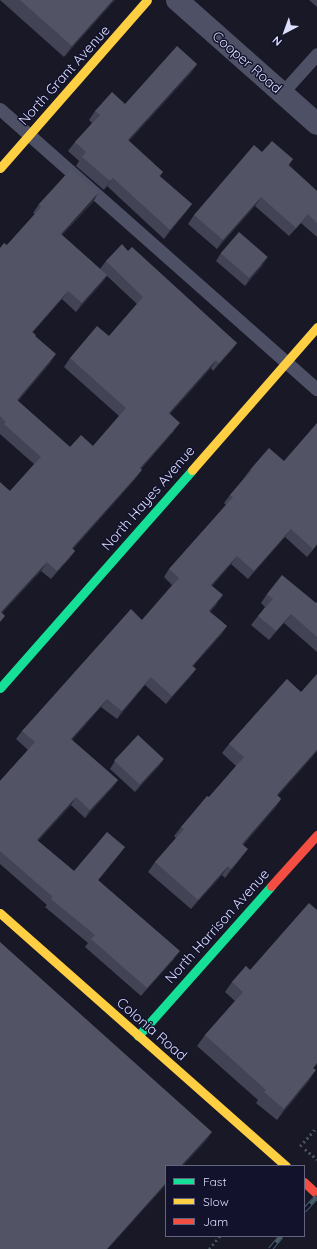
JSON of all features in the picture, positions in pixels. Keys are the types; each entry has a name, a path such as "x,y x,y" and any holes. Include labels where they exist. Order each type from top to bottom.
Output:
{"street":[{"name":"North Grant Avenue","path":"0,168 147,0"},
{"name":"Cooper Road","path":"177,0 317,124"},
{"name":"North Hayes Avenue","path":"0,688 317,327"},
{"name":"North Harrison Avenue","path":"138,1036 317,835"},
{"name":"Colonia Road","path":"0,913 285,1165"},
{"path":"305,1183 317,1194"}],"lane":[{"path":"282,93 317,54"},
{"path":"0,109 317,389"}],"path":[{"path":"209,1249 219,1237"}],"building":[{"path":"20,0 113,0 72,46"},
{"path":"177,46 197,64 128,140 163,172 159,176 192,204 170,230 113,178 110,181 82,157 86,152 75,142 100,115 95,111 112,92 125,104"},
{"path":"272,141 293,159 288,165 317,191 317,223 308,214 296,228 261,197 223,240 194,215 254,145 262,152"},
{"path":"71,169 98,193 61,234 107,275 82,303 68,291 32,332 56,354 17,400 70,447 81,435 93,446 126,408 70,358 97,326 109,336 143,297 106,261 122,244 128,251 132,247 237,343 219,363 216,360 169,413 180,423 140,468 142,470 72,548 75,551 57,571 47,562 1,612 5,616 0,622 0,482 10,491 41,457 4,424 6,422 0,416 0,248 4,243 7,245 41,207 39,204"},
{"path":"239,232 268,257 249,278 221,253"},
{"path":"317,423 317,544 313,549 291,529 254,571 237,556 211,585 223,595 209,611 227,626 192,666 196,669 172,696 151,677 122,711 107,699 71,739 118,780 90,810 76,797 37,840 74,871 107,832 125,847 98,880 180,951 147,988 91,939 95,935 51,899 53,897 0,851 0,781 35,742 22,731 131,609 142,620 179,578 169,569 233,497 230,495 269,448 284,461"},
{"path":"282,575 316,603 317,602 317,637 291,614 276,631 258,616 273,599 267,594"},
{"path":"317,674 317,750 277,795 281,799 242,844 248,849 231,869 228,866 198,900 155,862 184,829 181,827 207,796 209,797 244,757 229,744 287,679 301,692"},
{"path":"138,735 164,759 140,784 114,761"},
{"path":"309,903 317,910 317,1063 313,1068 316,1070 284,1109 264,1092 266,1090 205,1035 243,992 232,982 246,966 250,970"},
{"path":"0,942 212,1132 182,1165 165,1165 165,1184 107,1249 0,1249"}],"railway":[{"path":"305,1209 317,1196"},
{"path":"270,1249 280,1237"}],"traffic: fast":[{"path":"0,688 192,470"},
{"path":"138,1036 271,886"}],"traffic: slow":[{"path":"0,168 147,0"},
{"path":"192,470 317,327"},
{"path":"0,913 285,1165"}],"traffic: jam":[{"path":"271,886 317,835"},
{"path":"305,1183 317,1194"}]}
